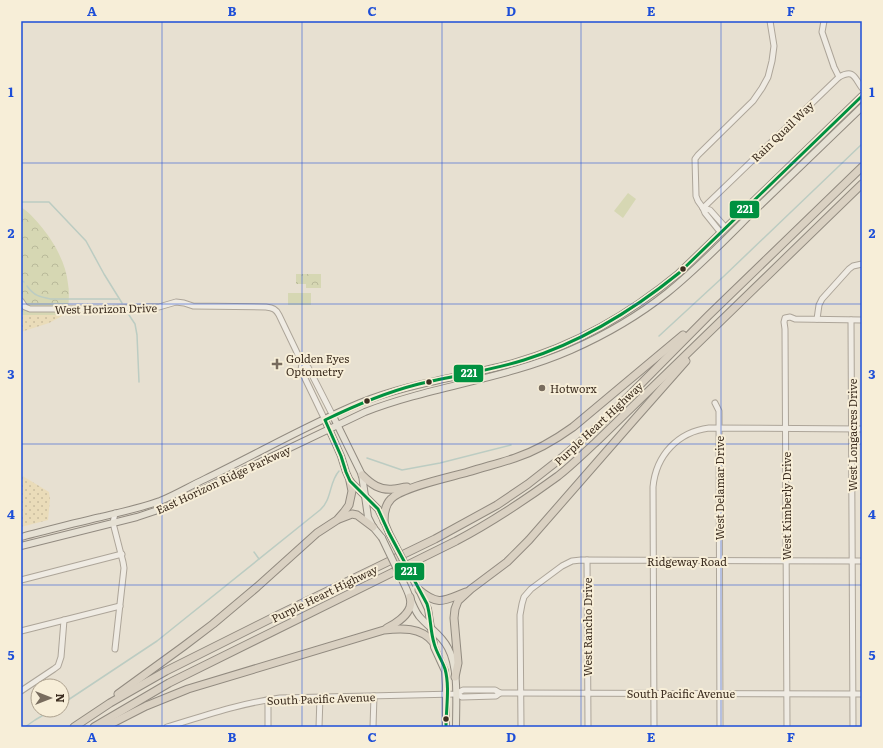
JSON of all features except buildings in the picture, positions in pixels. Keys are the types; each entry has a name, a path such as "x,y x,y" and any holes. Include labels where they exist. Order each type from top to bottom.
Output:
{"highway":[{"name":"Purple Heart Highway","path":"74,727 110,703 166,672 288,610 435,539 498,505 545,471 609,416 862,167"},
{"name":"Purple Heart Highway","path":"94,727 169,682 484,526 559,475 595,443 862,184"},
{"path":"455,677 458,663 454,613 458,601 502,567 529,540 730,312"},
{"path":"384,521 386,506 391,498 398,494 417,486 529,453 544,446 573,428 685,334 709,316"},
{"path":"362,475 373,485 381,488 393,489 417,486"},
{"path":"337,520 347,509 351,500 352,488 350,481"},
{"path":"110,703 121,691 213,624 318,533 337,520 352,514 357,515 373,527"},
{"path":"417,588 429,598 441,601 471,590"},
{"path":"105,727 146,706 188,689 384,630 398,622 409,610 411,603 410,597"},
{"path":"384,630 400,629 416,631 426,634 433,642"}],"main road":[{"path":"513,366 581,338 611,322 641,302 679,273 862,96"},
{"path":"513,366 545,360 599,337 645,309 667,293 701,263 862,107"},
{"path":"701,263 704,256 725,235 727,231 724,231"},
{"path":"641,302 645,309"},
{"path":"566,352 569,348 581,342 581,338"},
{"name":"East Horizon Ridge Parkway","path":"21,537 115,514 161,500 361,403 398,390 513,366"},
{"name":"East Horizon Ridge Parkway","path":"21,546 113,523 164,508 365,412 389,403 447,388 513,366"},
{"path":"445,379 447,388"},
{"name":"West Horizon Drive","path":"333,416 362,475 368,517 373,527 382,538 416,611 421,618 442,638 448,648 452,659 455,677 456,727"},
{"name":"West Horizon Drive","path":"325,420 342,456 350,481 378,509 389,534 428,609 433,642 445,671 446,727"},
{"path":"216,474 220,482"}],"street":[{"path":"724,231 705,213 698,201 696,196 695,159 753,100 768,77 774,46 770,21"},
{"path":"824,21 822,32 834,67 839,76 846,73 852,74 862,88"},
{"name":"Rain Quail Way","path":"703,208 839,76"},
{"path":"862,264 853,266 822,299 819,305 817,319 862,320"},
{"name":"West Horizon Drive","path":"21,301 25,307 30,309 159,308 176,302 193,306 272,308 276,310 279,315 302,363 308,367 333,416"},
{"name":"West Kimberly Drive","path":"787,727 784,322 785,318 790,317 795,319 817,319"},
{"name":"West Longacres Drive","path":"851,320 853,727"},
{"name":"West Horizon Drive","path":"302,363 301,370 325,420"},
{"name":"West Delamar Drive","path":"715,403 719,411 720,727"},
{"path":"654,727 653,487 654,475 659,463 671,447 682,437 694,431 709,428 862,428"},
{"path":"115,514 113,523 122,554 124,568 115,649"},
{"path":"21,580 122,554"},
{"name":"West Rancho Drive","path":"587,560 588,727"},
{"name":"Ridgeway Road","path":"521,693 521,610 524,597 530,589 562,566 572,561 862,561"},
{"path":"21,632 120,606"},
{"path":"21,691 58,666 61,657 64,620"},
{"name":"South Pacific Avenue","path":"166,727 246,704 280,698 446,694 456,694 462,697 496,696 500,693 862,694"},
{"path":"521,693 521,727"},
{"path":"373,727 374,696"},
{"path":"319,727 320,697"},
{"path":"268,700 268,727"}],"sand":[{"path":"21,315 64,315 49,323 21,332"},
{"path":"21,475 49,492 50,499 48,520 21,527"}],"green space":[{"path":"628,193 636,199 623,218 614,211"},
{"path":"21,207 43,228 61,258 69,288 68,315 21,315"},
{"path":"296,274 321,274 321,288 306,288 306,284 296,284"},
{"path":"288,293 311,293 311,305 288,305"}],"waterway":[{"path":"659,336 862,144"},
{"path":"21,202 49,202 86,241 122,303"},
{"path":"27,286 32,292 44,298 118,299"},
{"path":"129,315 135,324 137,335 139,382"},
{"path":"367,458 402,470 440,463 511,445"},
{"path":"70,699 157,641 320,510 327,501 334,480 339,471"},
{"path":"254,552 259,559"},
{"path":"25,727 38,718"}],"transit line":[{"name":"221","path":"446,727 448,690 445,669 434,643 427,604 389,533 378,509 350,481 325,420 369,400 403,388 497,367 545,353 586,335 606,324 643,300 679,273 862,96"}],"place":[{"name":"Golden Eyes Optometry","path":"277,364"},
{"name":"Hotworx","path":"542,388"}]}
